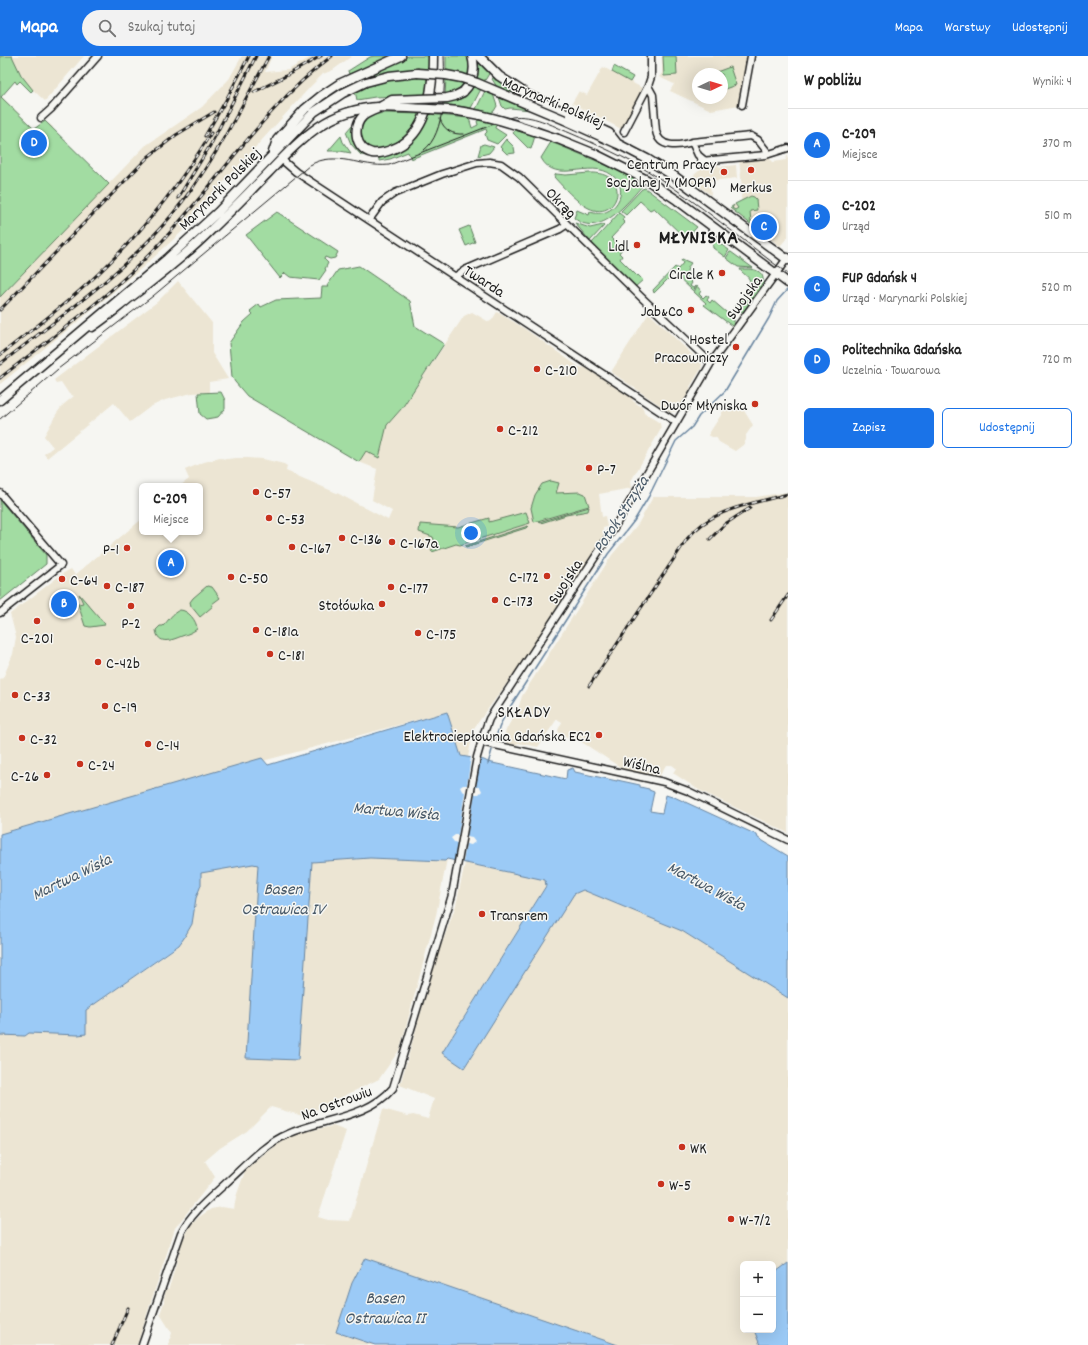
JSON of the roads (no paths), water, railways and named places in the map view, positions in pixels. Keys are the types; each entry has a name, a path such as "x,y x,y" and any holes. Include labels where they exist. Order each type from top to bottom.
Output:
{"main road":[{"path":"271,156 277,140 290,124 306,109 339,84 401,56"},
{"path":"433,56 429,97 424,116 418,127 404,143 397,148 380,153 366,151 361,146 356,133 357,126 364,115 392,100 447,98 463,92 469,86 473,78 474,66 472,56"},
{"path":"479,56 499,76 528,95 609,133 618,144"},
{"name":"Marynarki Polskiej","path":"161,269 314,112 343,93 366,82 390,76 416,73 446,75 477,83 618,144 647,159 674,176 788,259"},
{"name":"Marynarki Polskiej","path":"0,400 82,331 91,328 103,320 161,269 212,229 302,138 320,126 349,112 370,108 379,107 440,110 476,114 521,126 595,154 647,180 677,200 788,283"}],"street":[{"path":"41,118 51,109 98,56"},
{"path":"624,132 648,86 651,77 651,56"},
{"path":"742,105 751,56"},
{"path":"648,86 653,95 656,131 660,141 669,145 751,136 758,140 768,154"},
{"path":"692,142 698,155 703,160 768,154 788,148"},
{"name":"Twarda","path":"281,159 292,170 456,276 676,422"},
{"name":"Okrąg","path":"369,220 382,202 395,193 442,174 477,163 489,162 501,164 513,172 711,363"},
{"path":"456,276 465,270 560,229 566,224"},
{"name":"Swojska","path":"481,742 493,711 534,653 607,539 711,363 788,259"},
{"path":"0,493 61,565 0,613"},
{"name":"Na Ostrowiu","path":"142,1345 181,1233 185,1225 195,1213 274,1142 288,1134 335,1119 367,1106 382,1098 393,1088 452,895 481,742"},
{"name":"Wiślna","path":"481,742 664,782 688,791 788,840"}],"water":[{"path":"447,712 461,756 566,779 567,770 573,768 575,772 640,785 640,787 654,792 650,811 662,813 666,795 672,796 757,835 758,838 788,856 788,998 682,931 583,890 574,894 464,1068 442,1053 546,886 545,880 447,859 445,861 370,858 312,862 298,1060 246,1058 258,865 253,864 201,873 201,885 196,898 192,924 179,945 86,1010 86,1034 29,1033 25,1036 0,1035 0,834 262,758 268,765"},
{"name":"Basen Ostrawica II","path":"365,1258 618,1345 375,1345 336,1332 352,1283"},
{"path":"788,1263 788,1345 760,1345 755,1333 776,1333 776,1272"}],"waterway":[{"name":"Potok Strzyża","path":"495,739 501,723 510,707 608,554 634,521 649,496 676,441 692,427 699,416 725,391 769,318 777,301 787,290"},
{"name":"Potok Strzyża","path":"488,764 492,750"}],"tram line":[{"path":"424,150 437,132 443,107 444,56"},
{"path":"0,419 58,369 153,296 310,165 329,159 389,165 512,117 520,116 542,121 621,156 641,167 686,197 788,274"},
{"path":"440,119 446,129 452,133 464,134"}],"railway":[{"path":"205,136 249,56"},
{"path":"178,198 211,144 256,56"},
{"path":"0,364 111,276 132,257 171,216 212,159 269,56"},
{"path":"254,92 321,56"},
{"path":"0,378 85,312 126,277 185,216 264,120 308,76 332,56"},
{"path":"0,310 148,157 176,135 214,112"},
{"path":"0,355 75,295 115,257 160,207 211,133"},
{"path":"589,686 687,539 697,529 708,520 720,514 747,504 788,494"},
{"path":"710,539 725,524 750,508"},
{"path":"771,620 788,595"},
{"path":"112,1345 128,1308"}],"place":[{"name":"Politechnika Gdańska","path":"34,143"},
{"name":"Merkus","path":"751,170"},
{"name":"Centrum Pracy Socjalnej 7 (MOPR)","path":"724,172"},
{"name":"FUP Gdańsk 4","path":"764,227"},
{"name":"Lidl","path":"637,245"},
{"name":"Circle K","path":"722,273"},
{"name":"Jab&Co","path":"691,310"},
{"name":"Hostel Pracowniczy","path":"736,347"},
{"name":"C-210","path":"537,369"},
{"name":"Dwór Młyniska","path":"755,404"},
{"name":"C-212","path":"500,429"},
{"name":"P-7","path":"589,468"},
{"name":"C-57","path":"256,492"},
{"name":"C-53","path":"269,518"},
{"name":"C-136","path":"342,538"},
{"name":"C-167a","path":"392,542"},
{"name":"C-167","path":"292,547"},
{"name":"P-1","path":"127,548"},
{"name":"C-209","path":"171,563"},
{"name":"C-172","path":"547,576"},
{"name":"C-50","path":"231,577"},
{"name":"C-64","path":"62,579"},
{"name":"C-187","path":"107,586"},
{"name":"C-177","path":"391,587"},
{"name":"C-173","path":"495,600"},
{"name":"C-202","path":"64,604"},
{"name":"Stołówka","path":"382,604"},
{"name":"P-2","path":"131,606"},
{"name":"C-201","path":"37,621"},
{"name":"C-181a","path":"256,630"},
{"name":"C-175","path":"418,633"},
{"name":"C-181","path":"270,654"},
{"name":"C-42b","path":"98,662"},
{"name":"C-33","path":"15,695"},
{"name":"C-19","path":"105,706"},
{"name":"Elektrociepłownia Gdańska EC2","path":"599,735"},
{"name":"C-32","path":"22,738"},
{"name":"C-14","path":"148,744"},
{"name":"C-24","path":"80,764"},
{"name":"C-26","path":"47,775"},
{"name":"Transrem","path":"482,914"},
{"name":"WK","path":"682,1147"},
{"name":"W-5","path":"661,1184"},
{"name":"W-7/2","path":"731,1219"}],"district":[{"name":"MŁYNISKA","path":"699,236"},
{"name":"SKŁADY","path":"524,711"}],"water label":[{"name":"Martwa Wisła","path":"396,810"},
{"name":"Martwa Wisła","path":"71,876"},
{"name":"Martwa Wisła","path":"707,885"},
{"name":"Basen Ostrawica IV","path":"283,898"}]}
